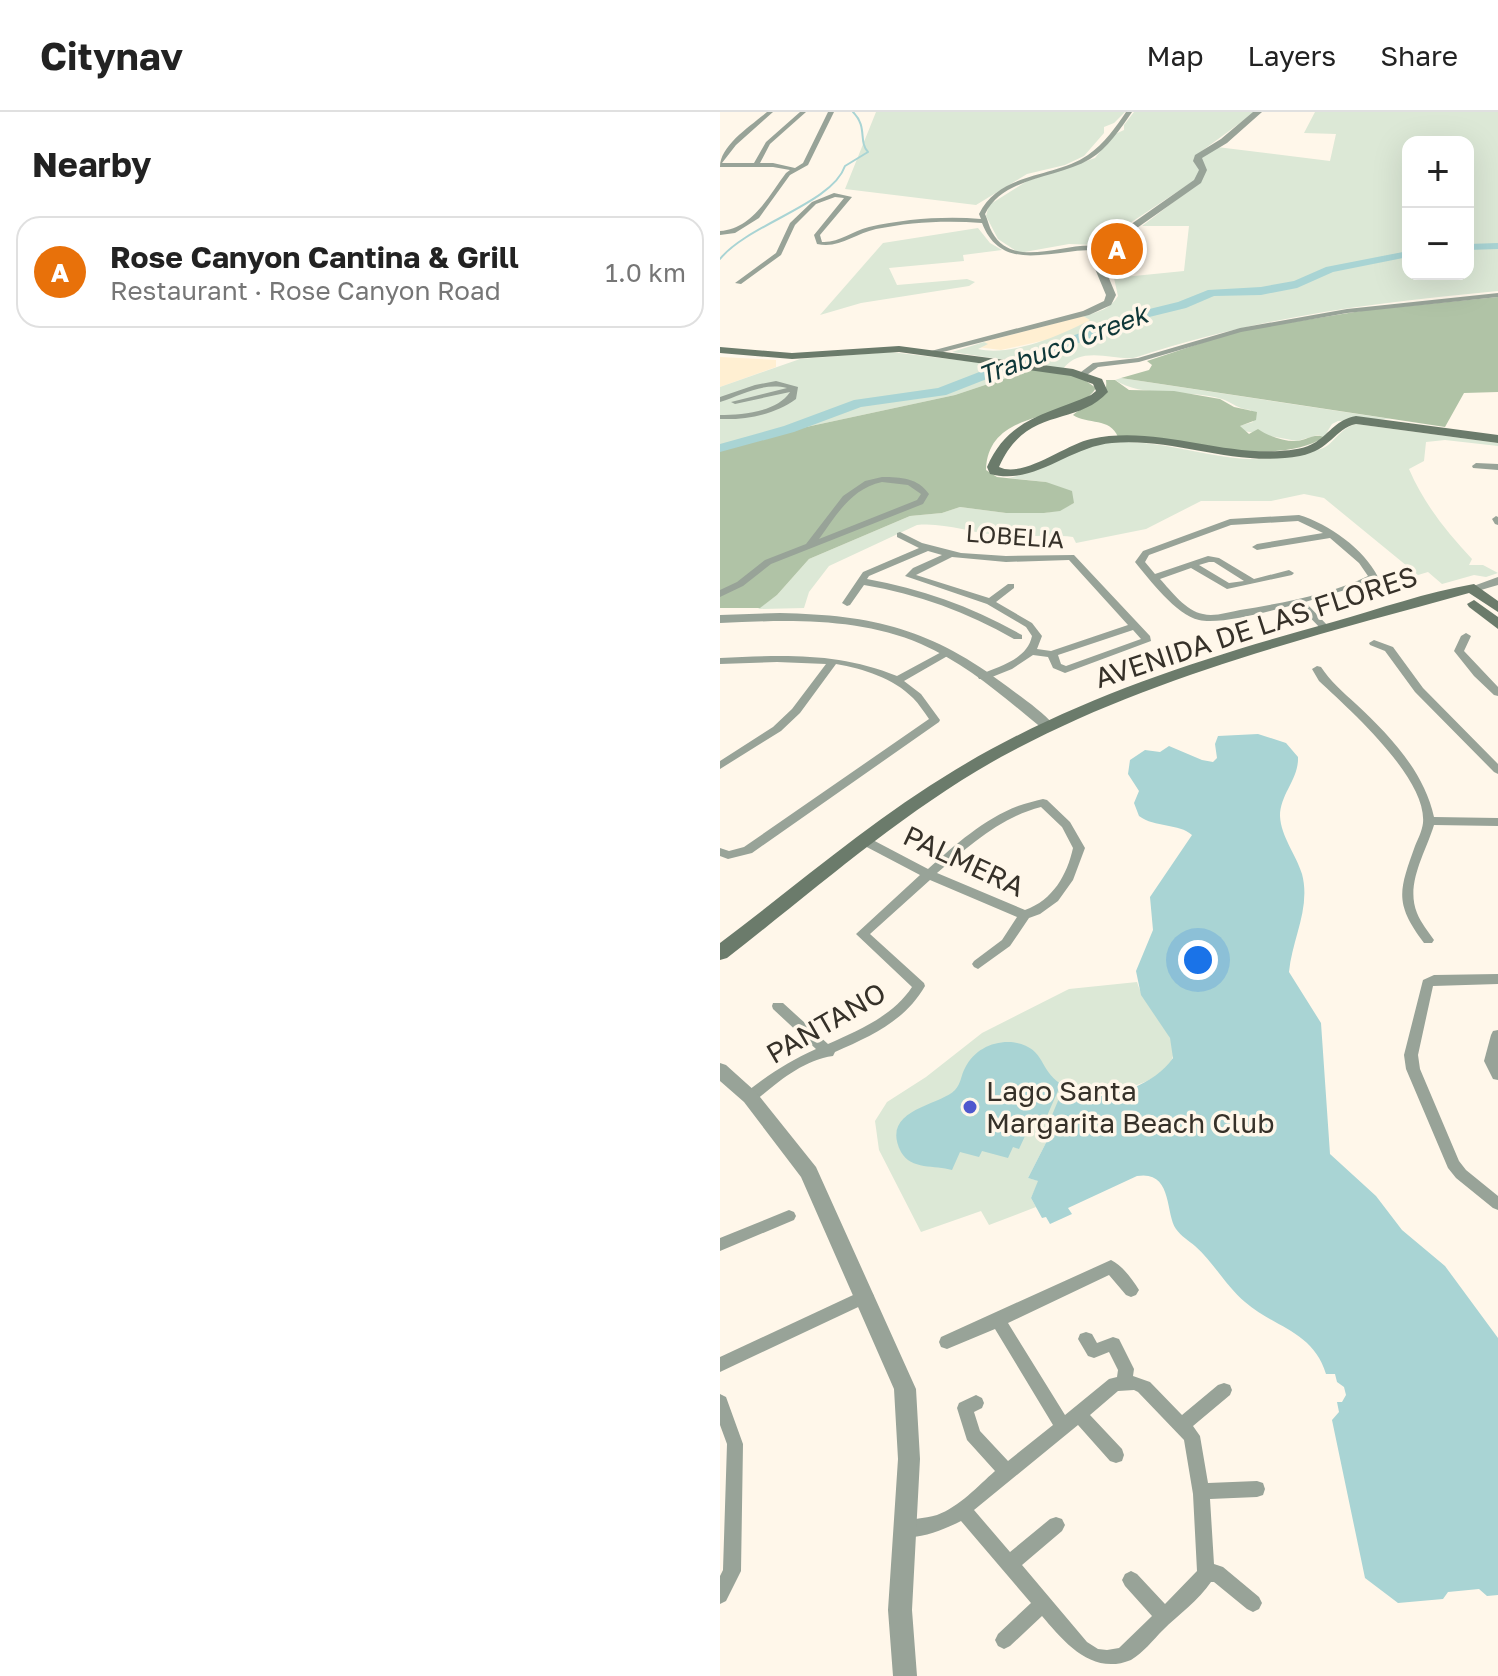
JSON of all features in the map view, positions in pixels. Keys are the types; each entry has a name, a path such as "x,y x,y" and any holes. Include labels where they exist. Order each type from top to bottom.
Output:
{"main road":[{"path":"720,350 792,356 876,348 935,353 1077,374 1098,382 1103,388 1101,394 1015,431 994,462 995,471 1013,475 1076,447 1116,439 1239,455 1281,454 1318,446 1335,427 1356,420 1498,439"},
{"path":"1467,589 1498,608"},
{"path":"1467,589 1498,625"},
{"name":"AVENIDA DE LAS FLORES","path":"720,953 865,841 972,767 1048,726 1181,673 1467,589"}],"street":[{"path":"770,112 730,143 720,163 793,169 806,164 831,112"},
{"path":"756,165 765,146 803,112"},
{"path":"1103,248 1078,246 1028,256 1016,254 995,242 983,221 983,207 1029,177 1085,161 1129,112"},
{"path":"935,353 1105,306 1111,299 1098,269 1098,258 1103,248 1198,181 1203,170 1198,157 1224,141 1258,112"},
{"path":"720,233 733,232 765,208 793,169"},
{"path":"739,283 779,254 792,224 814,203 834,195 849,197 817,235 819,243 826,245 842,243 866,229 950,220 983,221"},
{"path":"1077,374 1096,365 1139,360 1240,330 1347,311 1498,295"},
{"path":"720,402 767,383 779,382 795,389 793,397 778,406 732,418 720,417"},
{"path":"1476,466 1498,467"},
{"path":"720,594 740,584 759,567 920,502 925,494 912,483 869,480 856,487 809,546"},
{"path":"1304,519 1330,535 1371,570 1373,577 1358,586 1245,614 1206,619 1194,614 1153,578 1140,562 1141,556 1199,531 1230,522 1304,519"},
{"name":"LOBELIA","path":"900,535 953,553 1010,559 1071,557 1146,638 1146,641 1065,670 1057,666 1052,654"},
{"path":"1257,547 1330,535"},
{"path":"847,603 866,574 928,547"},
{"path":"953,553 916,570 910,576 988,602 1034,630 1037,642 1033,652"},
{"path":"1153,578 1191,564 1216,560 1253,582"},
{"path":"1191,564 1227,586 1289,573"},
{"path":"860,581 930,596 973,612 1018,637"},
{"name":"AVENIDA DE LAS FLORES","path":"1467,589 1498,581"},
{"path":"973,612 1011,586"},
{"path":"1302,600 1329,628"},
{"path":"720,619 814,617 856,621 907,634 947,652 1048,726"},
{"path":"983,677 1033,652 1052,654 1134,626"},
{"path":"1466,636 1459,651 1498,693"},
{"path":"1374,643 1389,649 1419,690 1498,770"},
{"path":"896,681 947,652"},
{"path":"720,661 833,661 871,669 896,681 928,708 935,720 748,850 728,855 720,852"},
{"path":"720,766 777,729 796,711 833,661"},
{"path":"1317,669 1323,679 1383,736 1414,781 1429,821 1406,893 1407,909 1428,940"},
{"path":"930,875 999,820 1028,804 1043,803 1066,825 1079,848 1070,873 1049,906 1025,915"},
{"path":"1429,821 1498,822"},
{"name":"PALMERA","path":"865,841 930,875 1025,915 1006,943 978,964"},
{"name":"PANTANO","path":"750,1097 790,1067 828,1052 912,1002 919,986 862,934 930,875"},
{"path":"1498,979 1434,980 1424,988 1411,1055 1413,1069 1453,1164 1498,1204"},
{"path":"778,1006 828,1052"},
{"path":"1498,1035 1491,1061 1498,1075"},
{"path":"720,1070 750,1097 809,1173 899,1371 907,1404 909,1459 900,1610 905,1676"},
{"path":"720,1245 789,1216"},
{"path":"947,1342 1111,1267 1131,1290"},
{"path":"720,1365 866,1296"},
{"path":"998,1320 1063,1426"},
{"path":"1086,1339 1094,1351 1113,1344 1126,1369 1125,1382"},
{"path":"904,1529 936,1524 963,1510 1078,1413 1115,1384 1125,1382 1144,1387 1192,1436 1206,1573"},
{"path":"1182,1425 1224,1390"},
{"path":"720,1402 735,1444 732,1571 720,1595"},
{"path":"976,1403 965,1408 973,1435 1008,1473"},
{"path":"1078,1413 1116,1455"},
{"path":"1200,1491 1257,1489"},
{"path":"963,1510 1081,1648 1102,1661 1125,1654 1206,1573 1217,1573 1253,1603"},
{"path":"1010,1564 1056,1525"},
{"path":"1131,1580 1165,1617"},
{"path":"1004,1640 1043,1603"}],"shaded area":[{"path":"1083,316 1091,320 1068,333 1046,340 1001,350 977,347 987,344 984,342"},
{"path":"720,357 776,360 776,367 720,387"}],"green space":[{"path":"876,112 1125,112 1114,123 1104,127 1104,133 1084,156 1065,165 1027,174 976,205 845,189"},
{"path":"1134,112 1255,112 1195,156 1194,162 1200,170 1195,180 1097,245 1069,244 1019,253 998,239 986,216 989,205 1027,181 1095,158 1113,135 1124,130 1124,125"},
{"path":"1315,112 1498,112 1498,291 1316,314 1227,332 1137,357 1080,357 1063,369 952,352 984,342 988,344 978,349 1005,350 1051,338 1090,320 1083,316 1108,307 1118,296 1114,278 1184,271 1189,226 1142,226 1201,181 1200,156 1217,147 1330,161 1336,134 1304,133"},
{"path":"978,228 990,243 1002,250 963,255 964,261 889,268 897,285 967,279 975,282 969,286 861,303 820,315 883,243"},
{"path":"1498,297 1498,392 1464,393 1445,427 1121,378 1149,370 1152,365 1147,361 1238,331 1367,310"},
{"path":"891,352 1016,367 1006,378 955,395 783,432 720,450 720,387 800,359"},
{"path":"1016,367 1079,376 1096,388 1070,407 1016,425 1001,435 990,449 986,470 997,477 1046,482 1072,491 1074,503 1060,511 1044,513 1006,513 960,507 942,513 910,516 809,559 777,595 760,608 720,608 720,450 783,432 955,395 1006,378"},
{"path":"1121,378 1391,419 1338,421 1332,424 1324,437 1318,435 1297,441 1244,431 1239,426 1253,422 1251,410 1222,399 1138,389 1115,380"},
{"path":"1106,380 1115,380 1129,390 1174,391 1220,399 1234,407 1257,412 1256,420 1240,426 1249,434 1258,429 1287,441 1324,437 1305,446 1254,452 1195,448 1118,437 1104,424 1073,415 1100,398 1106,388"},
{"path":"1356,424 1498,443 1498,446 1445,440 1426,442 1424,461 1409,469 1436,517 1472,559 1469,565 1483,565 1498,573 1486,577 1474,575 1442,584 1428,572 1418,575 1324,498 1304,494 1271,501 1201,501 1146,529 1076,543 1073,537 1007,536 937,525 917,525 829,566 809,592 804,608 758,609 777,595 809,559 910,516 942,513 960,507 1006,513 1060,510 1074,503 1046,482 1008,478 1033,471 1092,445 1142,443 1267,459 1323,448"},
{"name":"Lago Santa Margarita Beach Club","path":"1137,982 1173,1047 1172,1060 1162,1072 1148,1081 1109,1093 1060,1097 1048,1127 1053,1129 1028,1178 1039,1181 1031,1198 1036,1207 989,1225 981,1211 921,1232 879,1150 875,1121 887,1102 926,1077 982,1033 1069,989"}],"water":[{"path":"1258,734 1286,743 1298,757 1296,772 1280,816 1304,887 1303,911 1289,972 1321,1023 1330,1154 1376,1196 1402,1230 1445,1266 1498,1338 1498,1595 1487,1596 1479,1589 1448,1592 1443,1599 1398,1603 1365,1578 1332,1420 1339,1412 1337,1402 1342,1402 1346,1395 1344,1387 1337,1382 1335,1374 1326,1374 1320,1360 1303,1339 1245,1302 1202,1253 1178,1232 1166,1194 1157,1180 1137,1176 1068,1208 1072,1214 1050,1224 1046,1217 1042,1218 1031,1198 1038,1181 1028,1178 1053,1129 1047,1127 1060,1096 1090,1097 1122,1092 1151,1079 1173,1058 1170,1038 1141,995 1136,971 1153,930 1150,897 1192,835 1139,816 1134,803 1139,791 1128,774 1130,760 1145,750 1160,752 1169,746 1213,762 1217,758 1215,744 1218,736"},
{"path":"1011,1042 1031,1049 1061,1084 1043,1125 1031,1123 1019,1149 1013,1147 1008,1158 982,1151 979,1157 960,1152 952,1170 917,1164 905,1158 896,1138 898,1126 904,1118 955,1090 969,1062 978,1052 990,1045"}],"waterway":[{"path":"720,259 750,235 824,192 845,166 868,152 860,123 853,112"},
{"name":"Trabuco Creek","path":"1474,247 1498,246"},
{"name":"Trabuco Creek","path":"720,448 789,429 859,403 941,392 1133,317 1182,305 1212,293 1261,291 1297,284 1330,269 1402,255"}],"place":[{"name":"Rose Canyon Cantina & Grill","path":"1117,249"},
{"name":"Lago Santa Margarita Beach Club","path":"970,1107"}]}
